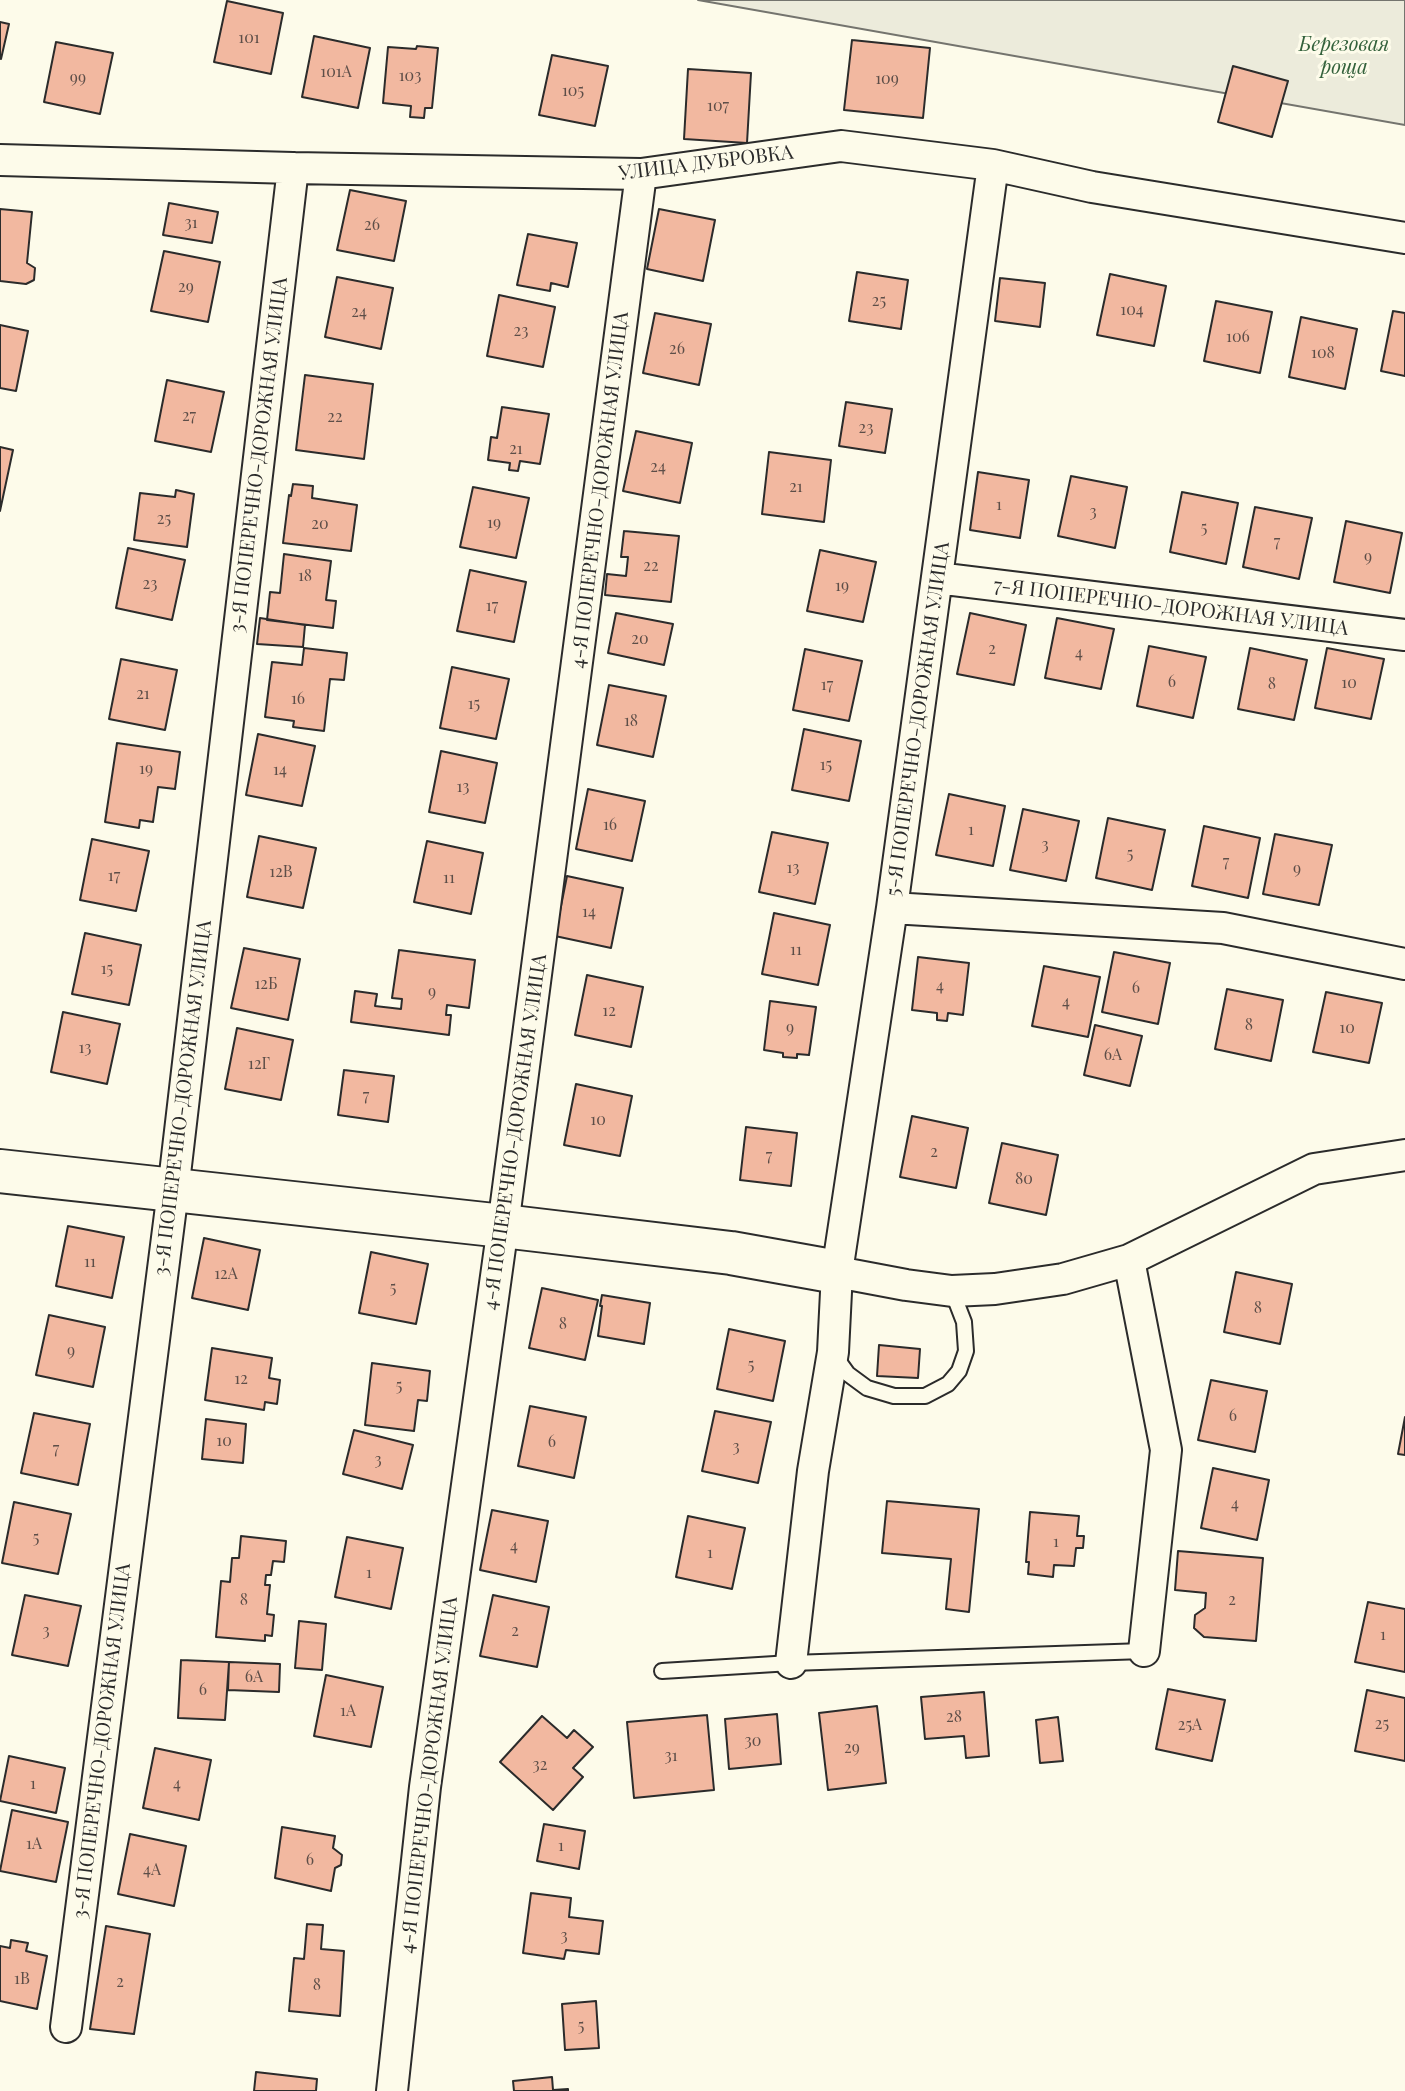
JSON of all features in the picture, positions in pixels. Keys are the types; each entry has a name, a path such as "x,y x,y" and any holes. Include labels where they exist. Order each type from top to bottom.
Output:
{"street":[{"name":"УЛИЦА ДУБРОВКА","path":"0,160 641,174 841,146 993,165 1092,187 1405,238"},
{"name":"5-Я ПОПЕРЕЧНО-ДОРОЖНАЯ УЛИЦА","path":"837,1272 892,908 993,165"},
{"name":"3-Я ПОПЕРЕЧНО-ДОРОЖНАЯ УЛИЦА","path":"66,2027 173,1191 293,168"},
{"name":"4-Я ПОПЕРЕЧНО-ДОРОЖНАЯ УЛИЦА","path":"392,2091 425,1787 503,1226 641,174"},
{"name":"7-Я ПОПЕРЕЧНО-ДОРОЖНАЯ УЛИЦА","path":"937,578 1405,635"},
{"path":"892,908 1223,928 1405,964"},
{"path":"0,1171 731,1253 952,1291 995,1289 1063,1279 1129,1260 1314,1169 1405,1155"},
{"path":"1129,1260 1166,1450 1144,1651"},
{"path":"791,1663 813,1471 833,1352 837,1272"}],"lane":[{"path":"833,1352 848,1374 867,1388 894,1396 925,1396 948,1384 959,1371 966,1351 964,1322 952,1291"},
{"path":"662,1671 791,1663 1144,1651"}],"green space":[{"name":"Березовая роща","path":"698,0 1405,0 1405,125"}],"building":[{"path":"227,1 283,13 271,74 214,62"},
{"path":"0,22 9,24 1,59 0,58"},
{"path":"314,36 370,48 358,108 302,97"},
{"path":"852,40 930,48 923,118 844,110"},
{"path":"56,42 113,53 100,114 44,102"},
{"path":"417,46 438,48 432,108 425,108 424,118 410,117 411,106 383,103 388,47 416,49"},
{"path":"552,55 608,66 595,126 539,115"},
{"path":"1233,66 1288,81 1272,137 1218,122"},
{"path":"688,69 751,73 747,143 684,139"},
{"path":"350,190 406,201 394,261 337,250"},
{"path":"169,203 218,212 212,243 163,235"},
{"path":"0,209 32,212 27,263 35,268 34,280 26,284 0,281"},
{"path":"659,209 715,220 703,281 647,269"},
{"path":"528,234 577,243 568,287 551,283 550,291 517,285"},
{"path":"164,251 220,262 208,322 151,311"},
{"path":"857,272 908,280 901,329 849,321"},
{"path":"1110,274 1166,286 1154,346 1097,335"},
{"path":"337,277 393,288 381,349 325,337"},
{"path":"1000,278 1045,283 1040,327 995,321"},
{"path":"499,295 555,307 543,367 487,356"},
{"path":"1216,301 1272,312 1260,373 1204,361"},
{"path":"1393,311 1405,313 1405,376 1381,371"},
{"path":"655,313 711,324 699,385 643,373"},
{"path":"1301,317 1357,329 1345,389 1289,377"},
{"path":"0,325 28,331 16,391 0,388"},
{"path":"305,375 373,384 364,459 296,450"},
{"path":"167,380 224,392 211,452 155,441"},
{"path":"846,402 892,409 885,453 839,446"},
{"path":"502,407 549,414 540,464 520,461 518,471 509,470 510,463 488,460 491,437 497,438"},
{"path":"636,431 692,443 680,503 623,491"},
{"path":"0,447 13,450 0,511"},
{"path":"769,452 831,460 824,522 762,514"},
{"path":"978,472 1029,480 1020,538 970,530"},
{"path":"1071,476 1127,487 1115,548 1058,536"},
{"path":"293,484 313,486 312,498 357,505 351,551 283,543"},
{"path":"473,487 529,498 516,558 460,547"},
{"path":"176,490 194,494 187,547 134,540 140,493 175,497"},
{"path":"1182,492 1238,503 1226,564 1170,552"},
{"path":"1255,507 1312,518 1299,579 1243,567"},
{"path":"1346,521 1402,533 1390,593 1334,582"},
{"path":"624,531 679,536 671,602 605,595 607,574 626,576 628,557 621,557"},
{"path":"128,548 185,560 172,620 116,608"},
{"path":"820,550 876,562 863,622 807,611"},
{"path":"284,554 331,561 326,600 336,601 333,628 267,620 270,592 280,593"},
{"path":"470,570 526,582 514,642 457,631"},
{"path":"616,613 673,624 664,665 608,653"},
{"path":"970,613 1026,625 1014,685 957,674"},
{"path":"260,618 305,625 303,647 257,644"},
{"path":"1057,618 1114,629 1101,689 1045,678"},
{"path":"1149,646 1206,657 1193,718 1137,706"},
{"path":"304,648 347,653 344,680 330,679 324,731 293,727 294,721 265,717 272,662 302,665"},
{"path":"1250,648 1307,660 1294,720 1238,709"},
{"path":"1327,648 1384,659 1371,719 1315,708"},
{"path":"805,649 862,661 849,721 793,710"},
{"path":"121,659 177,670 165,730 109,719"},
{"path":"452,667 509,679 496,739 440,728"},
{"path":"609,685 666,696 653,757 597,745"},
{"path":"804,729 861,741 849,801 792,790"},
{"path":"258,734 315,746 302,806 246,795"},
{"path":"117,743 180,752 175,789 158,787 153,822 140,820 139,828 105,822"},
{"path":"441,751 497,763 485,823 429,812"},
{"path":"588,789 645,801 632,861 576,849"},
{"path":"949,794 1005,806 993,866 936,855"},
{"path":"1023,809 1079,821 1066,881 1010,870"},
{"path":"1108,818 1165,830 1152,890 1096,878"},
{"path":"1204,826 1260,838 1248,898 1192,886"},
{"path":"772,832 828,843 815,904 759,892"},
{"path":"1275,834 1332,845 1319,905 1263,894"},
{"path":"259,836 316,848 303,908 247,897"},
{"path":"92,839 149,851 136,911 80,900"},
{"path":"427,841 483,853 471,914 414,902"},
{"path":"567,876 623,888 611,948 555,936"},
{"path":"774,913 830,925 818,985 762,974"},
{"path":"85,933 141,945 129,1005 72,994"},
{"path":"244,948 300,959 288,1020 231,1008"},
{"path":"399,950 475,960 469,1008 447,1005 446,1015 451,1015 449,1035 351,1022 355,991 377,994 375,1006 401,1009 402,999 392,998"},
{"path":"1114,952 1170,963 1158,1024 1102,1012"},
{"path":"918,957 969,963 963,1015 948,1013 947,1021 937,1020 937,1013 912,1010"},
{"path":"1044,966 1100,977 1088,1037 1032,1026"},
{"path":"587,975 643,987 631,1047 575,1035"},
{"path":"1227,989 1283,1000 1271,1061 1215,1049"},
{"path":"1326,992 1382,1003 1369,1063 1313,1052"},
{"path":"770,1001 816,1007 809,1055 783,1057 783,1053 764,1050"},
{"path":"63,1012 120,1024 107,1084 51,1072"},
{"path":"1095,1025 1142,1036 1130,1086 1084,1075"},
{"path":"237,1028 293,1040 281,1100 225,1089"},
{"path":"344,1070 394,1076 388,1122 338,1115"},
{"path":"576,1084 632,1096 620,1156 564,1145"},
{"path":"912,1116 968,1128 956,1188 900,1177"},
{"path":"746,1127 797,1133 791,1186 740,1180"},
{"path":"1002,1143 1058,1155 1046,1215 989,1203"},
{"path":"68,1226 124,1237 112,1298 56,1286"},
{"path":"204,1238 260,1250 248,1310 192,1298"},
{"path":"371,1252 428,1264 416,1324 359,1313"},
{"path":"1236,1272 1292,1284 1280,1344 1224,1332"},
{"path":"542,1288 598,1300 585,1360 529,1348"},
{"path":"602,1295 650,1303 644,1344 598,1336"},
{"path":"49,1315 105,1327 93,1387 36,1375"},
{"path":"729,1329 785,1341 773,1401 717,1389"},
{"path":"879,1345 920,1349 918,1378 877,1376"},
{"path":"212,1348 272,1358 269,1378 280,1380 277,1404 265,1402 264,1410 205,1400"},
{"path":"372,1363 430,1371 427,1401 418,1400 414,1431 365,1425"},
{"path":"1211,1380 1267,1391 1255,1452 1198,1440"},
{"path":"530,1406 586,1417 574,1478 518,1466"},
{"path":"715,1411 771,1422 758,1483 702,1471"},
{"path":"34,1413 90,1424 78,1485 21,1473"},
{"path":"1405,1417 1405,1455 1398,1454"},
{"path":"206,1419 246,1424 243,1463 202,1459"},
{"path":"354,1430 413,1445 402,1489 343,1474"},
{"path":"1213,1468 1269,1480 1257,1540 1201,1528"},
{"path":"887,1501 979,1509 969,1612 946,1609 951,1559 882,1553"},
{"path":"14,1502 71,1514 58,1574 2,1563"},
{"path":"492,1510 548,1521 536,1582 480,1570"},
{"path":"1030,1512 1079,1516 1077,1536 1084,1536 1083,1548 1076,1548 1074,1566 1054,1565 1053,1577 1028,1574"},
{"path":"688,1516 745,1528 732,1589 676,1577"},
{"path":"241,1536 286,1541 284,1562 273,1561 271,1575 266,1575 265,1585 270,1585 267,1614 274,1615 272,1636 265,1635 265,1641 216,1637 221,1581 230,1582 232,1558 239,1558"},
{"path":"347,1537 403,1548 391,1609 335,1597"},
{"path":"1178,1551 1263,1558 1256,1641 1204,1637 1194,1628 1195,1615 1205,1608 1206,1593 1175,1590"},
{"path":"25,1595 81,1606 68,1666 12,1655"},
{"path":"493,1595 549,1607 537,1667 480,1656"},
{"path":"1368,1602 1405,1609 1405,1672 1355,1662"},
{"path":"299,1621 326,1624 322,1670 295,1668"},
{"path":"181,1660 229,1662 225,1720 178,1718"},
{"path":"229,1662 280,1664 279,1692 228,1690"},
{"path":"326,1675 383,1687 371,1747 314,1736"},
{"path":"1168,1689 1225,1700 1212,1761 1156,1749"},
{"path":"1367,1690 1405,1698 1405,1761 1355,1751"},
{"path":"984,1692 989,1756 966,1758 964,1736 925,1739 921,1697"},
{"path":"877,1706 886,1783 828,1790 819,1713"},
{"path":"777,1714 781,1764 729,1769 725,1719"},
{"path":"707,1715 714,1790 634,1798 627,1722"},
{"path":"542,1716 567,1738 574,1730 593,1747 573,1768 583,1777 553,1810 500,1762"},
{"path":"1058,1717 1063,1761 1040,1763 1036,1720"},
{"path":"155,1748 211,1760 199,1820 143,1808"},
{"path":"9,1756 65,1768 56,1813 0,1801"},
{"path":"12,1810 68,1822 56,1882 0,1871"},
{"path":"544,1824 585,1831 579,1869 537,1861"},
{"path":"282,1827 335,1836 333,1848 342,1855 341,1865 335,1868 331,1891 275,1878"},
{"path":"130,1834 186,1846 174,1906 118,1894"},
{"path":"531,1893 571,1898 569,1917 603,1921 599,1954 566,1950 564,1959 523,1953"},
{"path":"307,1924 323,1925 321,1949 344,1951 340,2016 289,2011 294,1958 304,1959"},
{"path":"106,1926 150,1934 134,2034 90,2029"},
{"path":"11,1940 28,1943 26,1951 47,1956 37,2009 0,2001 0,1946 10,1948"},
{"path":"596,2001 599,2048 565,2050 562,2004"},
{"path":"256,2072 317,2079 316,2091 254,2091"},
{"path":"552,2077 553,2090 568,2091 514,2091 513,2081"}]}
